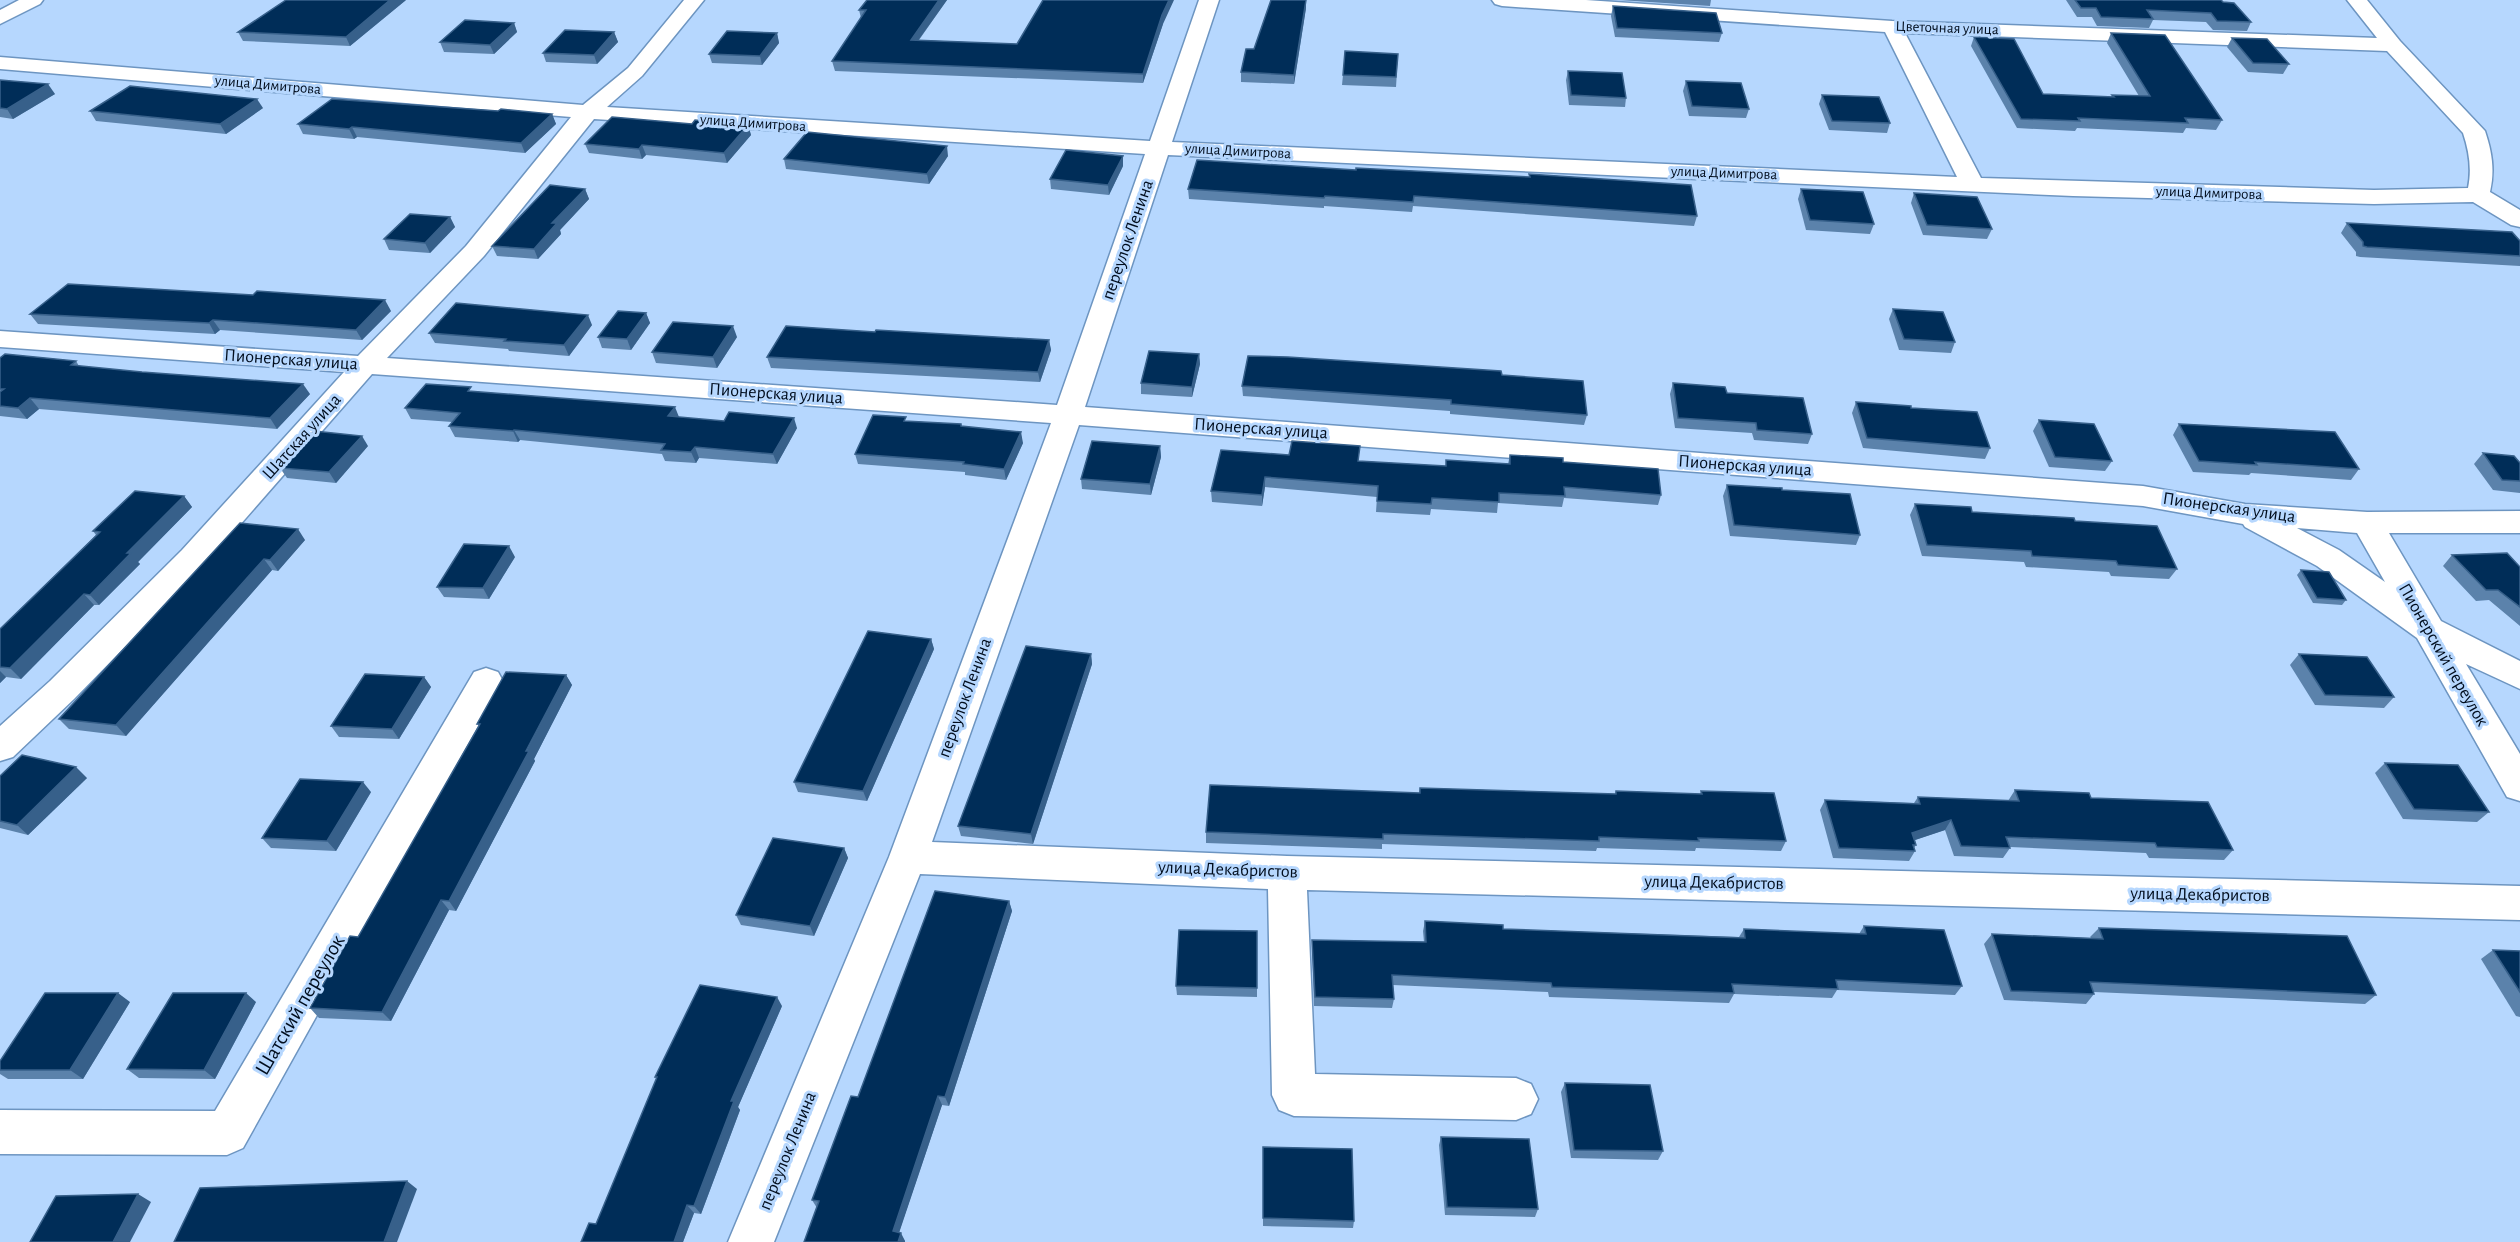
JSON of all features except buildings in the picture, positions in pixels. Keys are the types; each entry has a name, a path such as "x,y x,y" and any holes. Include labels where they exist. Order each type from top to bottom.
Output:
{"street":[{"path":"1,16 33,0"},
{"name":"Шатская улица","path":"0,747 62,690 193,558 365,365 475,251 588,112 635,72 694,0"},
{"name":"переулок Ленина","path":"752,1242 908,857 1068,415 1209,0"},
{"name":"Цветочная улица","path":"1502,0 1892,27 2393,45"},
{"path":"2357,0 2393,45 2474,131 2482,167 2478,195 2520,220"},
{"path":"1892,27 1972,183"},
{"name":"улица Димитрова","path":"0,63 588,112 1159,148 2073,189 2374,197 2478,195"},
{"name":"Пионерская улица","path":"0,339 1068,415 2143,496 2245,514 2367,524 2520,522"},
{"path":"2245,514 2328,558 2427,628 2520,676"},
{"name":"Пионерский переулок","path":"2367,524 2520,786"},
{"name":"Шатский переулок","path":"0,1132 227,1133 486,681"},
{"name":"улица Декабристов","path":"908,857 1287,873 2520,903"},
{"path":"1287,873 1294,1095 1516,1099"}]}
